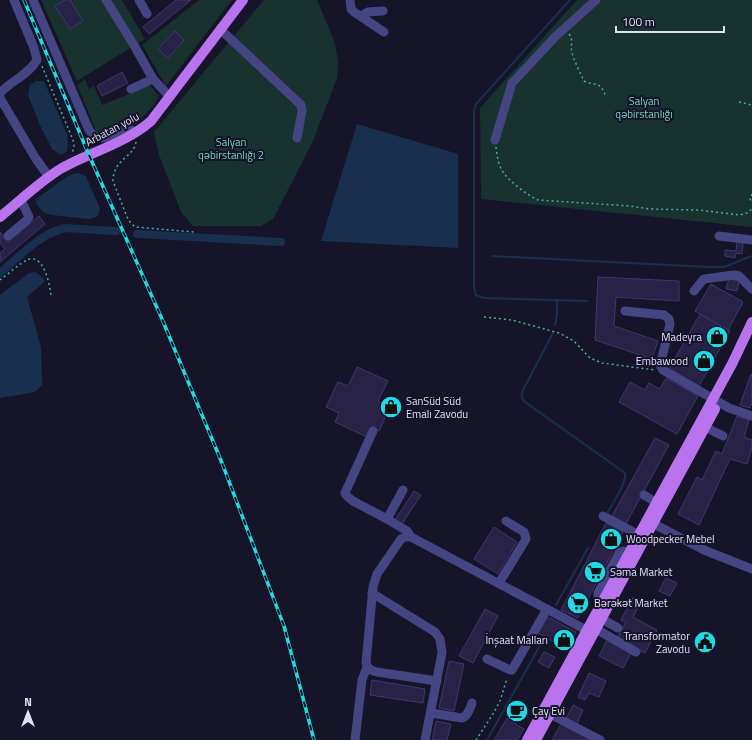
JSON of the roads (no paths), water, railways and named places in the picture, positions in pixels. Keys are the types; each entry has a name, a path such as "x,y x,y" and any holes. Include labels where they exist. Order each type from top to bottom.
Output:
{"main road":[{"name":"Arbatan yolu","path":"0,218 49,177 72,163 136,132 151,121 243,0"},
{"path":"527,740 592,631 602,619 654,524 705,427 715,400 752,322"},
{"path":"536,740 592,631 602,603 715,400 752,339"}],"street":[{"path":"0,93 5,87 24,74 37,60 34,48 14,0"},
{"path":"33,0 89,130 98,138 105,138 126,129 136,132"},
{"path":"106,0 153,79 170,97"},
{"path":"139,0 147,14"},
{"path":"350,0 351,9 384,32"},
{"path":"495,140 512,83 564,28 596,0"},
{"path":"361,16 368,12 382,11"},
{"path":"220,30 301,105 302,111 297,138"},
{"path":"131,89 153,79"},
{"path":"0,98 36,159 49,177"},
{"path":"8,236 29,217 21,200"},
{"path":"719,236 752,240"},
{"path":"694,292 704,279 734,275 742,278 752,289"},
{"path":"625,311 664,315 669,319 670,324 661,362 661,367 663,370 738,412 752,416"},
{"path":"705,427 723,436"},
{"path":"373,431 345,493 353,501 407,530 411,537"},
{"path":"387,519 403,490"},
{"path":"644,495 657,503"},
{"path":"603,516 639,535"},
{"path":"499,584 526,538 524,532 506,521"},
{"path":"654,524 704,550 752,569"},
{"path":"355,740 362,680 367,667 366,663 374,580 401,539 405,537 411,537 547,609 636,652"},
{"path":"372,593 435,632 440,639 442,653 425,740"},
{"path":"487,659 512,670 547,609"},
{"path":"602,619 618,628"},
{"path":"367,667 377,672 437,681"},
{"path":"431,713 462,718 468,714 472,703"},
{"path":"550,714 600,740"}],"water":[{"path":"36,81 44,81 67,134 67,151 61,155 52,149 40,125 28,95 30,85"},
{"path":"357,124 458,154 458,248 321,241"},
{"path":"77,173 86,176 100,209 98,216 89,219 52,215 43,212 37,205 36,199 68,176"},
{"path":"36,272 44,279 44,282 27,297 41,347 42,385 35,392 0,398 0,295 29,273"}],"waterway":[{"path":"570,0 476,104 474,111 474,287 476,295 484,298 587,301"},
{"path":"0,273 31,246 47,235 56,231 65,228 116,231"},
{"path":"137,234 281,242"},
{"path":"492,256 708,267 724,267 752,256"},
{"path":"555,325 557,300"},
{"path":"553,333 523,390 522,398 525,402 625,473 622,487 608,512"},
{"path":"556,605 588,548"},
{"path":"487,740 542,642"}],"railway":[{"path":"24,0 89,155 162,319 222,463 284,626 314,740"}],"place":[{"name":"Madeyra","path":"717,337"},
{"name":"Embawood","path":"704,361"},
{"name":"SanSüd Süd Emalı Zavodu","path":"391,407"},
{"name":"Woodpecker Mebel","path":"611,539"},
{"name":"Səma Market","path":"595,572"},
{"name":"Bərəkət Market","path":"578,603"},
{"name":"İnşaat Malları","path":"564,640"},
{"name":"Transformator Zavodu","path":"705,642"},
{"name":"Çay Evi","path":"517,711"}],"park label":[{"name":"Salyan qəbirstanlığı","path":"644,107"},
{"name":"Salyan qəbirstanlığı 2","path":"231,148"}]}
